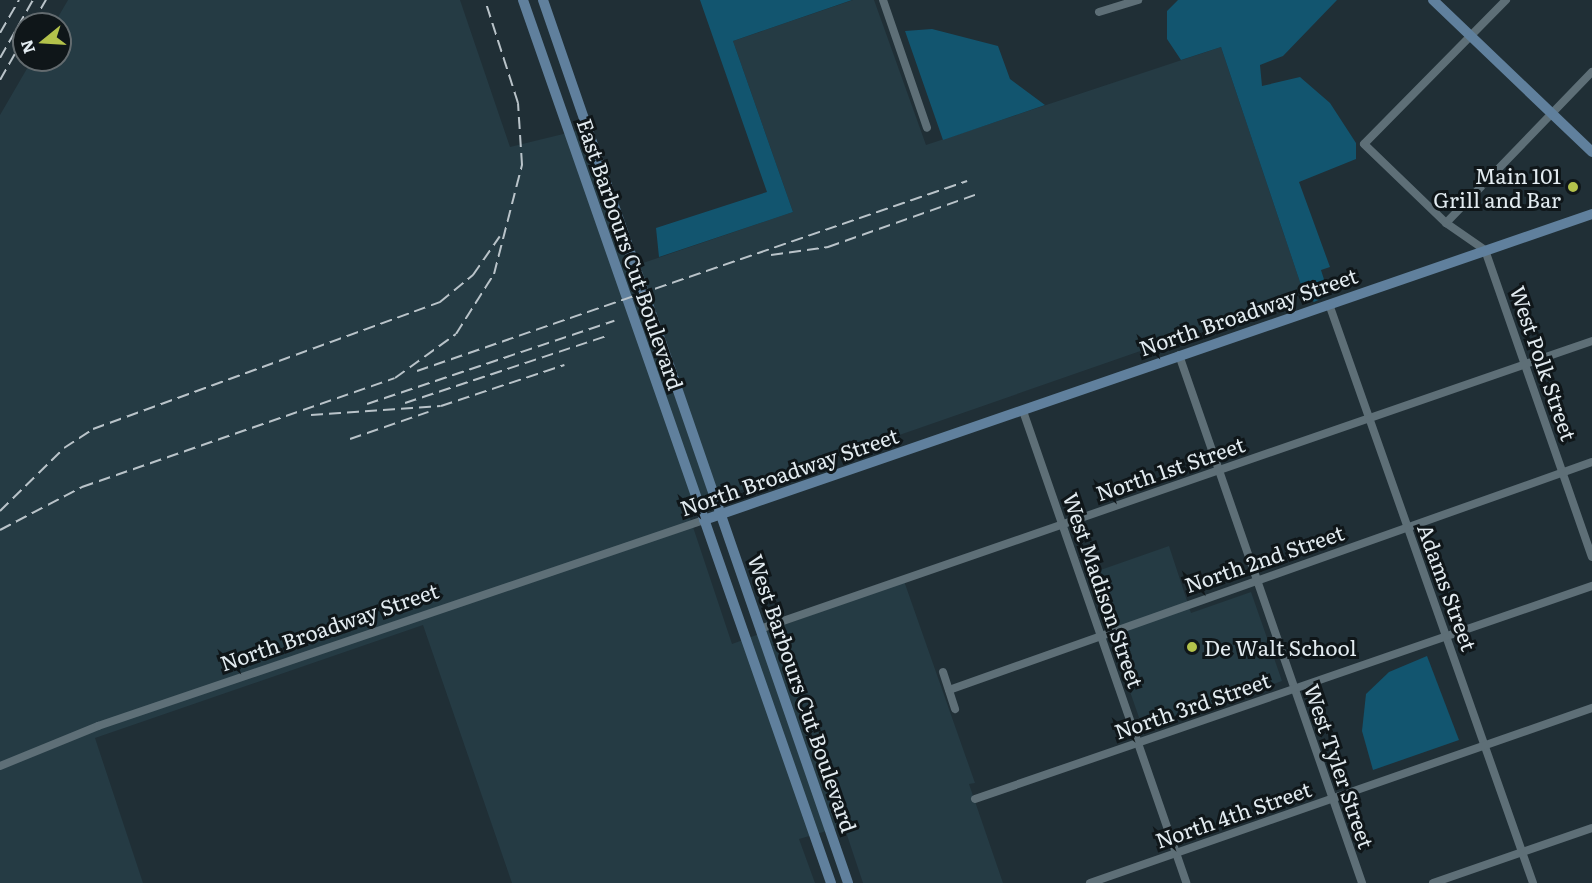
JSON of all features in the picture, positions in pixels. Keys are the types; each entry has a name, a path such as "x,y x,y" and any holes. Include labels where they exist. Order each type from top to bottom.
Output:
{"street":[{"name":"East Barbours Cut Boulevard","path":"523,0 704,520"},
{"name":"East Barbours Cut Boulevard","path":"543,0 720,515"},
{"path":"883,0 927,128"},
{"path":"1099,12 1138,0"},
{"path":"1433,0 1590,149"},
{"path":"1485,250 1446,223 1364,144 1506,0"},
{"path":"1446,223 1592,72"},
{"path":"578,160 596,153"},
{"name":"North Broadway Street","path":"0,766 110,722 720,515 1592,214"},
{"name":"West Polk Street","path":"1485,250 1592,557"},
{"name":"Adams Street","path":"1329,304 1533,883"},
{"path":"639,335 657,329"},
{"name":"North 1st Street","path":"760,629 1526,366 1592,341"},
{"name":"West Tyler Street","path":"1179,355 1362,883"},
{"name":"West Madison Street","path":"1023,411 1186,883"},
{"name":"North 2nd Street","path":"949,690 1256,579 1592,462"},
{"name":"West Barbours Cut Boulevard","path":"720,515 848,883"},
{"name":"West Barbours Cut Boulevard","path":"704,520 831,883"},
{"name":"North 3rd Street","path":"975,799 1592,586"},
{"path":"943,672 955,709"},
{"name":"North 4th Street","path":"1090,883 1592,708"},
{"path":"795,780 811,775"},
{"path":"1433,883 1592,828"},
{"path":"820,850 835,845"}],"shaded area":[{"path":"68,0 460,0 510,147 592,127 640,264 793,212 733,41 853,0 874,0 926,145 1221,47 1304,294 687,509 732,644 904,581 975,783 969,784 1003,883 863,883 844,826 799,839 815,883 512,883 423,625 95,738 143,883 0,883 0,115 25,72 72,72 72,12 61,12"},
{"path":"700,0 852,0 733,41 793,212 659,257 656,228 767,192"},
{"path":"1178,0 1337,0 1283,56 1260,65 1262,86 1300,77 1330,103 1356,143 1356,159 1299,182 1330,267 1321,270 1329,295 1314,302 1304,294 1221,47 1181,60 1167,39 1167,11"},
{"path":"932,29 998,46 1010,79 1045,105 943,140 905,31"},
{"name":"De Walt School","path":"1169,546 1191,613 1251,592 1282,681 1143,729 1089,574"},
{"path":"1427,656 1459,740 1373,770 1362,731 1366,694 1389,672"}],"railway":[{"path":"0,33 19,0"},
{"path":"0,58 33,0"},
{"path":"39,12 46,0"},
{"path":"0,530 82,487 395,378 456,334 494,274 522,165 518,103 485,0"},
{"path":"0,80 12,59"},
{"path":"417,371 967,181"},
{"path":"771,255 828,247 975,195"},
{"path":"0,511 64,448 93,429 440,302 473,275 500,236"},
{"path":"367,404 614,321"},
{"path":"405,403 606,336"},
{"path":"311,415 441,406 564,365"},
{"path":"350,439 428,412"}],"place":[{"name":"Main 101 Grill and Bar","path":"1573,187"},
{"name":"De Walt School","path":"1192,647"}]}
